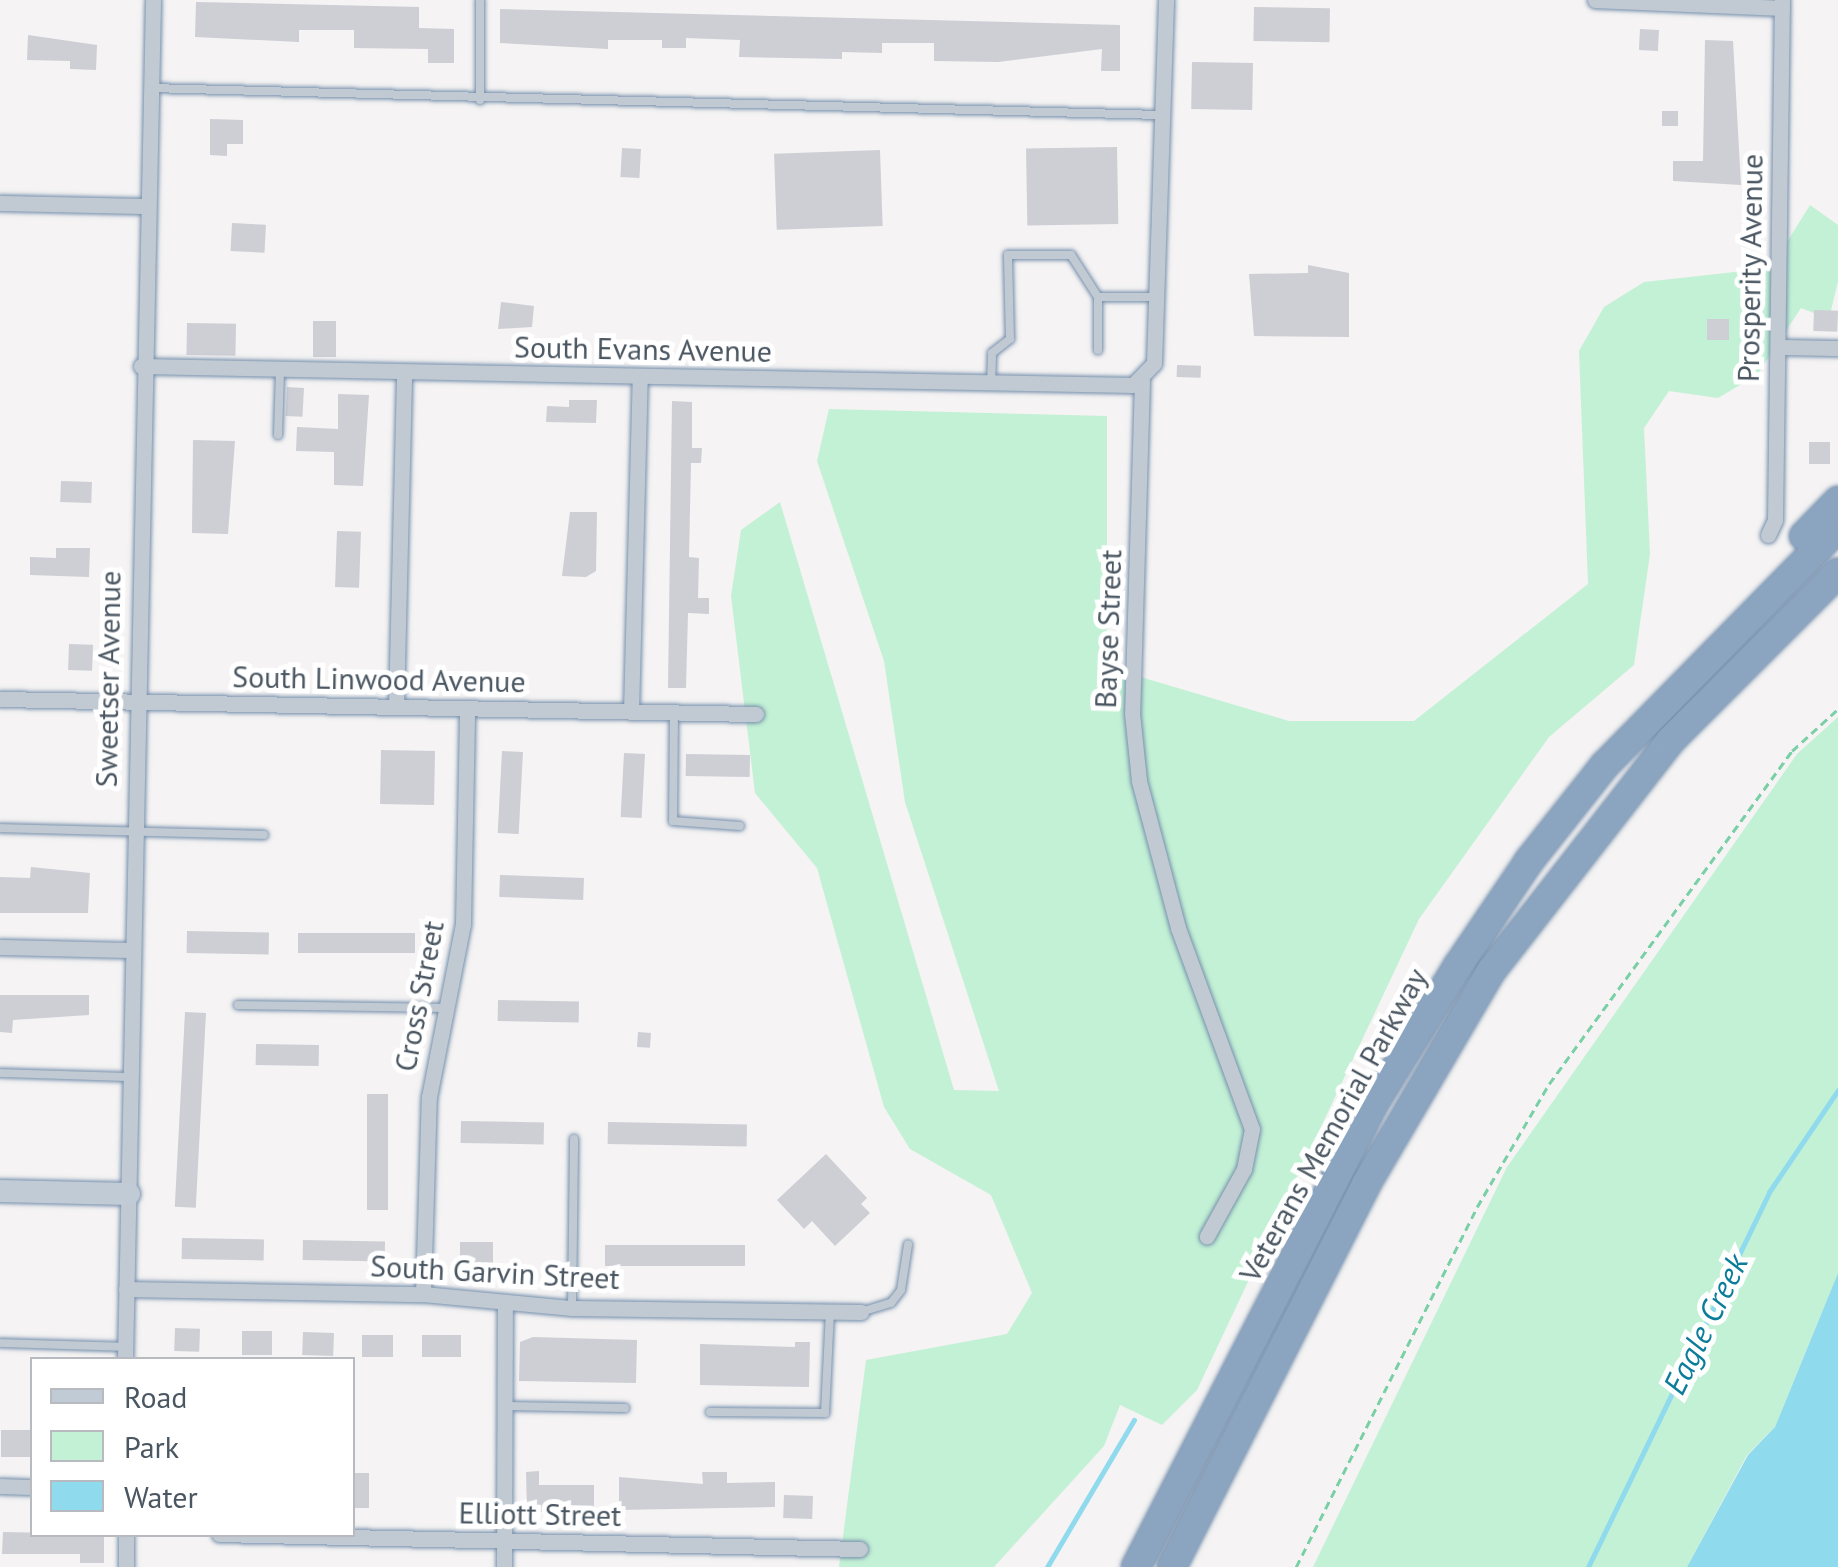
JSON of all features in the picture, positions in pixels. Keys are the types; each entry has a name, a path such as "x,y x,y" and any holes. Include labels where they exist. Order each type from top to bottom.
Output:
{"highway":[{"path":"1604,766 1660,688 1838,501"},
{"name":"Veterans Memorial Parkway","path":"1136,1567 1411,1041 1529,861 1604,766 1736,624 1838,528"},
{"name":"Veterans Memorial Parkway","path":"1172,1567 1366,1184 1492,972 1670,741 1838,573"}],"street":[{"name":"Sweetser Avenue","path":"125,1353 141,366 153,0"},
{"name":"Bayse Street","path":"1166,0 1154,363 1142,381 1132,712 1139,781 1178,928 1252,1129 1250,1155 1207,1236"},
{"path":"1595,0 1782,4"},
{"name":"Prosperity Avenue","path":"1768,535 1775,520 1782,4"},
{"path":"0,203 145,206"},
{"path":"1778,347 1838,348"},
{"name":"South Evans Avenue","path":"141,366 1123,387 1142,381"},
{"path":"396,706 404,372"},
{"path":"631,712 640,378"},
{"name":"South Linwood Avenue","path":"0,698 756,714"},
{"name":"Cross Street","path":"423,1294 429,1096 450,1008 463,924 467,709"},
{"path":"0,948 131,950"},
{"path":"0,1191 128,1194"},
{"name":"South Garvin Street","path":"126,1290 423,1294 505,1305 572,1308 861,1312"},
{"path":"504,1567 505,1305"},
{"path":"0,1486 30,1487"},
{"path":"126,1537 126,1567"},
{"name":"Elliott Street","path":"342,1537 860,1549"}],"lane":[{"path":"480,0 480,100"},
{"path":"150,88 480,100 1161,115"},
{"path":"992,385 992,353 1010,339 1008,254 1071,254 1098,297 1098,350"},
{"path":"1098,297 1156,297"},
{"path":"278,435 280,370"},
{"path":"674,714 673,821 740,826"},
{"path":"0,828 264,835"},
{"path":"238,1006 450,1008"},
{"path":"0,1073 130,1077"},
{"path":"572,1308 574,1139"},
{"path":"861,1312 891,1303 900,1290 908,1244"},
{"path":"710,1412 825,1413 830,1312"},
{"path":"0,1343 125,1353"},
{"path":"505,1406 625,1408"}],"path":[{"path":"1296,1567 1477,1207 1548,1084 1792,751 1838,709"}],"green space":[{"path":"1810,205 1838,225 1838,281 1829,319 1801,308 1757,375 1718,398 1669,391 1644,428 1650,554 1634,665 1549,737 1419,919 1197,1390 1162,1425 1120,1405 1104,1446 994,1567 839,1567 866,1360 1007,1334 1032,1293 991,1195 910,1149 884,1107 817,868 755,793 731,596 741,530 780,502 954,1090 999,1091 905,802 884,661 817,461 829,409 1107,416 1107,667 1289,721 1414,721 1588,584 1579,351 1604,307 1644,282 1771,268"},
{"path":"1838,717 1838,1273 1775,1427 1747,1455 1687,1567 1313,1567 1507,1167 1797,754"}],"water":[{"path":"1838,1273 1838,1567 1687,1567 1748,1455 1775,1427"}],"building":[{"path":"196,2 419,7 419,28 454,29 454,63 428,63 428,49 354,48 354,30 299,30 299,42 195,37"},
{"path":"1254,7 1330,8 1329,42 1253,41"},
{"path":"500,9 1120,25 1120,71 1101,71 1102,49 998,62 934,61 934,43 882,43 882,53 842,52 842,59 739,57 740,40 686,38 686,48 662,48 662,40 608,40 608,49 500,43"},
{"path":"1640,29 1659,30 1658,51 1639,50"},
{"path":"28,35 97,45 96,70 70,69 70,61 27,60"},
{"path":"1705,40 1733,41 1741,185 1673,181 1673,161 1703,161"},
{"path":"1192,62 1253,63 1252,110 1191,109"},
{"path":"1662,111 1678,111 1678,126 1662,126"},
{"path":"210,119 243,120 243,144 227,144 227,156 210,155"},
{"path":"1117,147 1118,224 1027,226 1026,149"},
{"path":"622,148 641,149 639,178 620,177"},
{"path":"880,150 883,226 777,230 774,154"},
{"path":"232,223 266,225 264,253 231,251"},
{"path":"1308,265 1349,273 1349,337 1254,336 1249,274 1308,273"},
{"path":"501,302 534,306 532,327 498,329"},
{"path":"1814,310 1838,311 1837,332 1813,331"},
{"path":"1707,319 1729,319 1729,340 1707,340"},
{"path":"313,321 336,321 336,357 313,357"},
{"path":"187,323 236,324 235,356 186,355"},
{"path":"1177,365 1201,366 1201,378 1177,377"},
{"path":"287,387 304,388 302,417 285,416"},
{"path":"338,394 369,395 363,486 334,485 334,452 296,451 297,427 338,429"},
{"path":"569,400 597,400 596,423 546,422 547,406 569,407"},
{"path":"672,401 692,402 692,448 702,448 701,463 691,463 689,557 699,558 698,598 709,598 709,614 688,613 686,688 668,688"},
{"path":"193,440 235,441 228,534 192,533"},
{"path":"1809,442 1830,442 1830,464 1809,464"},
{"path":"61,481 92,482 91,503 60,502"},
{"path":"570,512 597,512 596,571 586,577 562,576"},
{"path":"337,531 361,532 359,588 335,587"},
{"path":"56,548 90,548 89,577 30,575 30,557 56,558"},
{"path":"69,644 93,645 92,671 68,670"},
{"path":"381,750 435,751 434,805 380,804"},
{"path":"502,751 523,752 519,834 498,833"},
{"path":"624,753 645,754 642,818 621,817"},
{"path":"686,754 750,755 750,777 686,776"},
{"path":"31,867 90,873 88,913 0,913 0,877 30,878"},
{"path":"500,875 584,878 583,900 499,897"},
{"path":"187,931 269,932 269,954 187,953"},
{"path":"298,933 415,933 415,953 298,953"},
{"path":"0,995 89,995 89,1015 13,1020 12,1033 0,1032"},
{"path":"498,1000 579,1001 579,1022 498,1021"},
{"path":"185,1012 206,1013 196,1208 175,1207"},
{"path":"638,1032 651,1033 650,1048 637,1047"},
{"path":"256,1044 319,1045 319,1066 256,1065"},
{"path":"367,1094 388,1094 388,1210 367,1210"},
{"path":"461,1121 544,1122 544,1144 461,1143"},
{"path":"608,1122 747,1124 747,1146 608,1144"},
{"path":"826,1154 867,1198 861,1204 870,1213 835,1246 812,1221 804,1229 777,1200"},
{"path":"182,1238 264,1239 264,1260 182,1259"},
{"path":"303,1240 385,1241 385,1261 303,1260"},
{"path":"460,1242 493,1242 493,1263 460,1263"},
{"path":"605,1245 745,1245 745,1266 605,1266"},
{"path":"175,1328 200,1329 199,1352 174,1351"},
{"path":"242,1331 272,1331 272,1355 242,1355"},
{"path":"303,1332 334,1333 333,1356 302,1355"},
{"path":"362,1335 393,1335 393,1357 362,1357"},
{"path":"422,1335 461,1335 461,1357 422,1357"},
{"path":"533,1337 637,1340 636,1383 519,1381 520,1342"},
{"path":"795,1342 810,1342 809,1387 700,1385 700,1344 795,1347"},
{"path":"1,1430 30,1430 30,1457 1,1457"},
{"path":"539,1471 539,1485 594,1485 594,1511 527,1512 526,1472"},
{"path":"702,1472 727,1472 727,1483 775,1482 775,1507 619,1510 619,1477 703,1484"},
{"path":"355,1473 369,1473 369,1508 355,1508"},
{"path":"784,1495 813,1496 812,1519 783,1518"},
{"path":"3,1532 30,1533 30,1537 104,1537 104,1563 80,1563 80,1554 2,1554"}],"waterway":[{"name":"Eagle Creek","path":"1588,1567 1769,1192 1838,1090"},
{"path":"1047,1567 1134,1420"}]}
